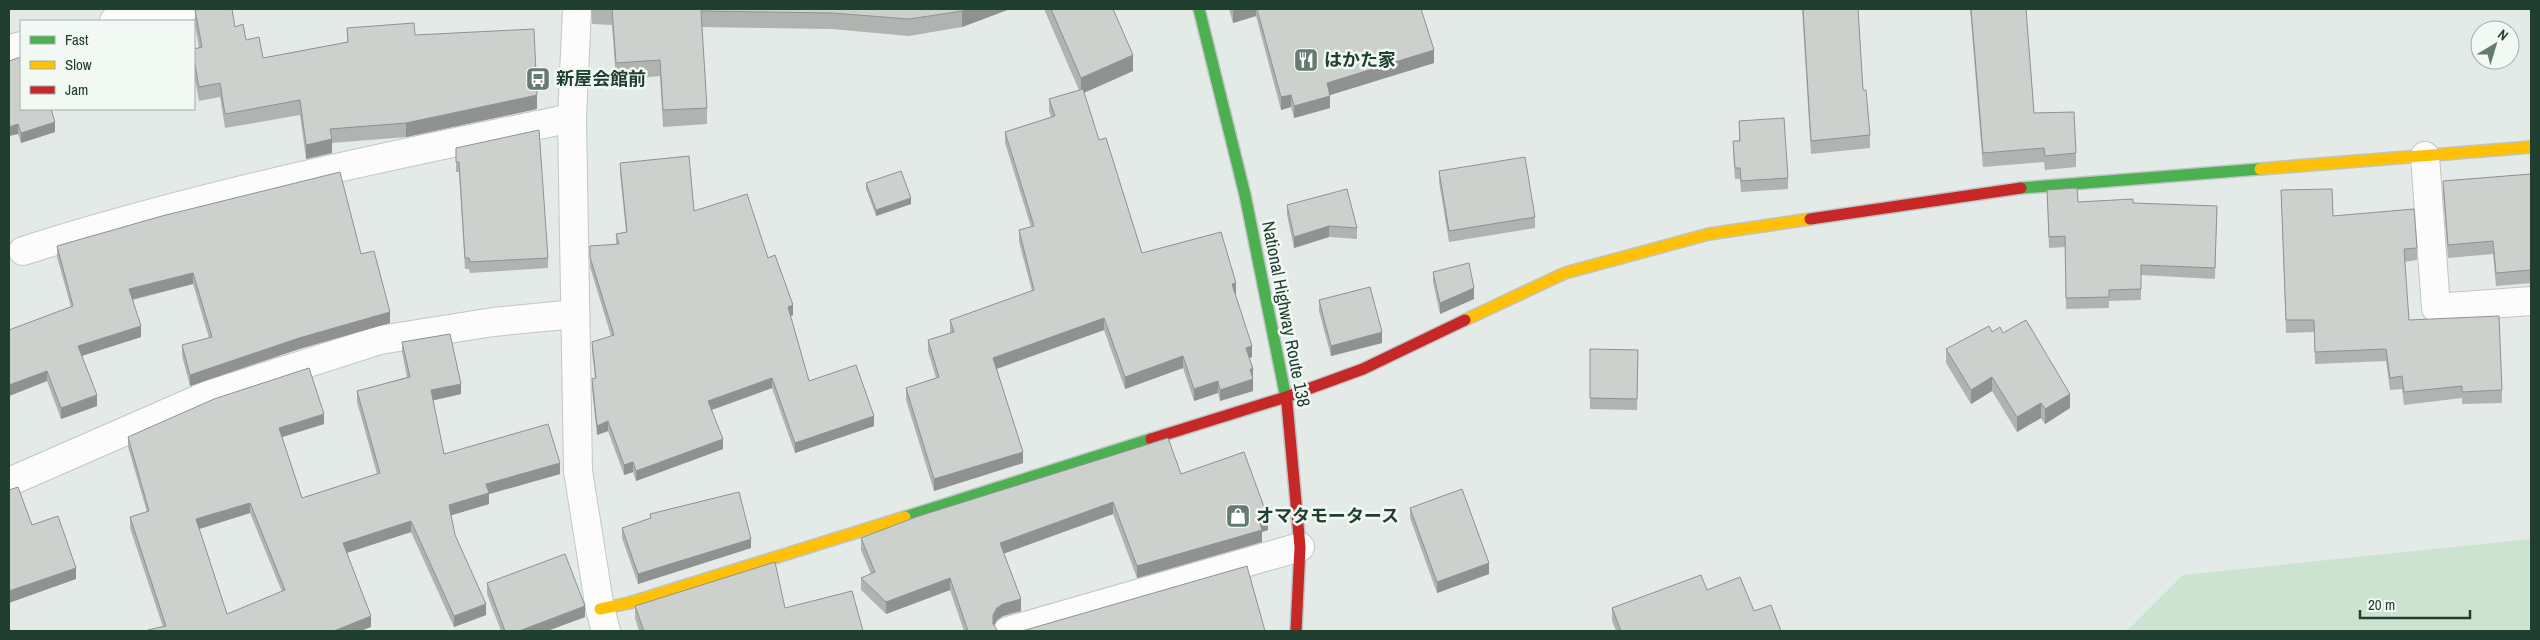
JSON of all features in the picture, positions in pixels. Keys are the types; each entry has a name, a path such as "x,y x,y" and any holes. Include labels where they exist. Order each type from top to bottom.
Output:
{"main road":[{"name":"National Highway Route 138","path":"1199,9 1245,195 1286,397 1300,547 1296,631"},
{"path":"601,625 629,603 1286,397 1363,369 1564,273 1708,234 2027,187 2531,147"}],"street":[{"path":"120,20 184,9"},
{"path":"570,9 578,471 601,625"},
{"path":"23,251 100,227 378,158 572,118"},
{"path":"2425,156 2436,308 2531,301"},
{"path":"9,482 208,395 380,340 493,322 575,314"},
{"path":"1008,631 1300,547"}],"green space":[{"path":"2531,539 2531,631 2127,631 2183,575"}],"building":[{"path":"232,9 235,27 243,24 246,40 259,37 263,58 348,42 347,28 414,23 415,35 534,29 537,95 406,123 330,129 332,139 306,145 300,100 225,114 220,83 199,87 195,65 195,49 202,47 195,10"},
{"path":"612,9 969,9 909,19 832,13 701,11 707,108 663,110 660,60 616,63"},
{"path":"1051,9 1113,9 1133,55 1081,78"},
{"path":"1257,9 1421,9 1434,50 1327,83 1330,96 1294,106 1291,95 1281,97"},
{"path":"1803,9 1858,9 1863,90 1866,90 1870,135 1811,141"},
{"path":"1971,9 2026,9 2034,113 2074,112 2076,153 2045,156 2044,148 1983,153"},
{"path":"20,57 20,110 51,110 55,122 21,133 18,124 9,127 9,61"},
{"path":"1083,89 1099,140 1106,138 1142,253 1221,232 1236,283 1232,284 1252,346 1246,348 1253,369 1250,369 1253,379 1220,390 1218,381 1194,389 1183,356 1125,377 1104,318 993,358 1023,452 934,479 906,388 939,377 928,340 954,332 950,320 1034,290 1019,230 1034,226 1005,132 1055,116 1049,99"},
{"path":"1784,118 1788,178 1741,181 1740,168 1735,168 1733,141 1740,141 1739,121"},
{"path":"539,130 548,258 470,262 469,258 465,258 459,162 456,162 456,148"},
{"path":"689,156 694,211 747,194 768,258 775,255 793,305 788,307 809,381 856,365 874,416 795,443 772,378 708,401 723,439 636,471 633,462 624,465 608,421 597,426 592,379 596,378 592,342 614,335 590,257 590,246 619,244 616,234 627,232 620,163"},
{"path":"1525,157 1535,217 1449,231 1439,171"},
{"path":"901,171 911,198 876,210 866,183"},
{"path":"340,172 361,254 374,251 390,312 299,338 190,375 182,345 212,337 193,273 129,289 141,326 78,346 97,395 61,408 47,371 9,385 9,330 73,306 57,246 162,216"},
{"path":"2531,174 2531,270 2496,273 2493,241 2448,245 2443,181"},
{"path":"2077,188 2078,202 2133,199 2133,203 2217,206 2215,268 2141,265 2141,289 2109,290 2109,297 2066,298 2065,236 2049,237 2047,190"},
{"path":"1347,189 1357,228 1329,226 1294,237 1287,205"},
{"path":"2332,189 2333,216 2414,209 2417,248 2404,249 2409,320 2499,316 2502,390 2462,392 2462,386 2404,392 2402,376 2390,378 2386,349 2315,352 2314,320 2286,320 2281,190"},
{"path":"1469,263 1474,288 1440,303 1433,272"},
{"path":"1370,287 1382,332 1331,346 1319,300"},
{"path":"2026,320 2070,394 2045,409 2041,403 2017,417 1992,377 1971,390 1946,349 1989,326 1992,332 2000,327 2003,333"},
{"path":"450,334 461,384 431,390 444,454 548,424 560,463 486,484 489,493 449,505 455,535 486,604 454,616 411,521 343,543 371,616 334,631 148,631 166,626 130,517 149,511 128,437 214,399 309,368 324,414 279,428 302,498 380,473 357,391 410,377 402,342","holes":["250,503 285,590 227,614 196,519"]},
{"path":"1590,349 1638,350 1637,399 1590,398"},
{"path":"1168,438 1181,474 1244,452 1268,518 1259,521 1262,530 1137,566 1113,502 1000,543 1021,599 1003,604 997,608 993,615 993,624 998,631 968,631 950,578 886,602 861,578 875,572 861,538 916,517"},
{"path":"18,487 32,525 58,516 76,568 9,591 9,490"},
{"path":"1462,489 1489,563 1437,582 1410,508"},
{"path":"739,492 751,539 638,574 622,528 651,518 650,514"},
{"path":"565,554 585,606 519,631 505,631 487,583"},
{"path":"775,562 785,608 852,591 863,631 644,631 635,606"},
{"path":"1247,566 1265,631 1022,631"},
{"path":"1701,575 1707,590 1740,577 1754,611 1771,605 1781,631 1621,631 1612,608"}],"traffic: fast":[{"path":"1199,9 1245,195 1287,403"},
{"path":"2021,188 2260,169"},
{"path":"905,517 1151,439"}],"traffic: slow":[{"path":"2260,169 2531,147"},
{"path":"1465,320 1565,273 1709,234 1810,219"},
{"path":"600,609 629,603 905,517"}],"traffic: jam":[{"path":"1810,219 2021,188"},
{"path":"1151,439 1286,397 1363,369 1465,320"},
{"path":"1287,403 1300,547 1296,631"}],"place":[{"name":"はかた家","path":"1306,60"},
{"name":"新屋会館前","path":"538,79"},
{"name":"オマタモータース","path":"1238,516"}]}
